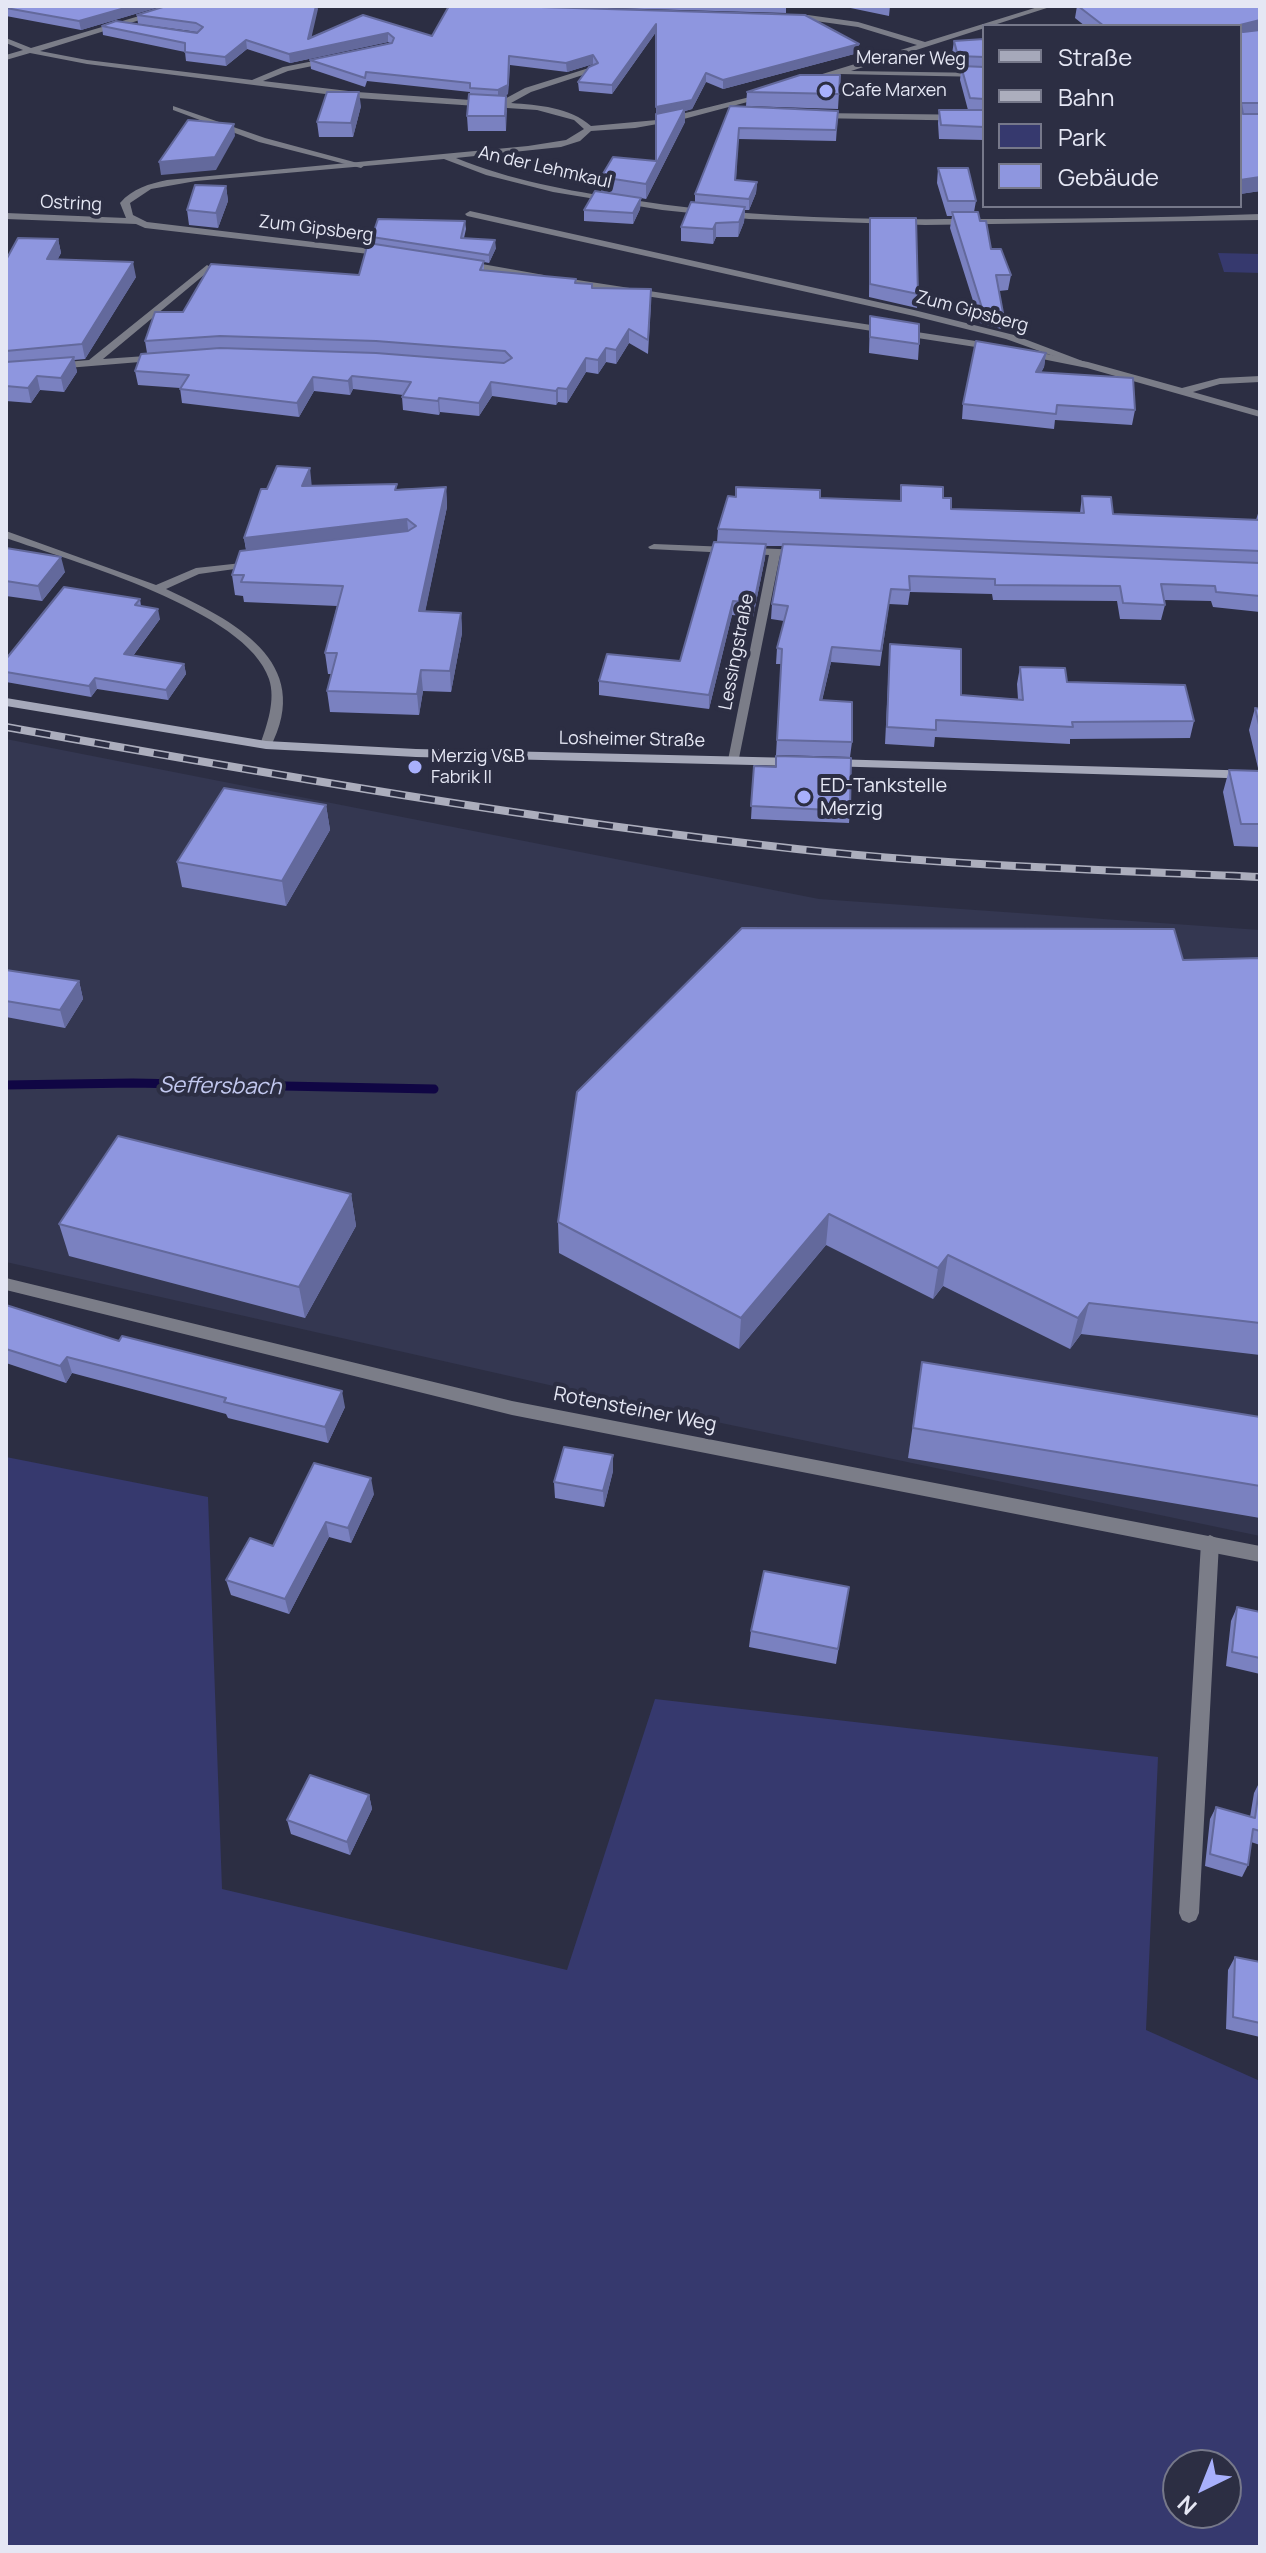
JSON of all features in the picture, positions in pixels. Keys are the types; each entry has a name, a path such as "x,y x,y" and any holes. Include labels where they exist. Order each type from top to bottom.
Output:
{"main road":[{"name":"Losheimer Straße","path":"6,702 266,745 416,753 1260,775"}],"street":[{"path":"6,58 181,6"},
{"path":"989,24 1049,6"},
{"path":"777,16 857,23 923,44"},
{"path":"116,25 143,29"},
{"path":"798,84 982,26"},
{"path":"6,40 34,52 87,62 369,96 501,104 566,113 585,123 589,129"},
{"path":"254,82 286,69 342,58"},
{"path":"501,104 528,90 592,69"},
{"name":"Meraner Weg","path":"837,73 861,76 982,75"},
{"path":"135,221 125,209 128,197 161,184 569,142 582,137 589,129 637,127 716,110 773,92"},
{"path":"176,108 262,140 361,165"},
{"path":"716,110 740,114"},
{"path":"811,115 982,118"},
{"name":"An der Lehmkaul","path":"446,157 492,174 591,197 760,219 852,223 1260,217"},
{"name":"Zum Gipsberg","path":"470,214 914,313 1010,337 1088,365"},
{"name":"Ostring","path":"6,216 135,221"},
{"name":"Zum Gipsberg","path":"135,221 166,229 394,254"},
{"name":"Zum Gipsberg","path":"451,262 940,337 1088,365 1260,414"},
{"path":"92,363 207,268"},
{"path":"44,368 169,357"},
{"path":"1184,391 1220,381 1260,379"},
{"path":"6,534 158,588 245,638 275,678 276,717 266,745"},
{"path":"654,547 822,554"},
{"name":"Lessingstraße","path":"734,760 775,552"},
{"path":"158,588 196,571 262,562"},
{"name":"Rotensteiner Weg","path":"6,1284 512,1408 1260,1554"},
{"path":"1189,1913 1210,1543"}],"shaded area":[{"path":"6,739 819,899 1260,930 1260,1536 664,1411 6,1262"}],"green space":[{"path":"1218,253 1260,254 1260,273 1224,272"},
{"path":"6,1457 208,1497 222,1889 567,1970 655,1699 1158,1757 1146,2030 1260,2081 1260,2547 6,2547"}],"building":[{"path":"6,6 132,6 79,21"},
{"path":"166,6 316,6 308,39 363,15 432,36 449,6 805,15 859,44 723,80 706,73 692,100 656,107 656,24 612,85 578,82 589,67 598,63 593,55 566,63 509,56 508,85 498,90 470,88 470,83 366,72 365,78 310,60 392,43 394,38 388,33 289,54 246,40 225,57 185,52 185,43 102,26 116,21 197,33 203,27 196,23 137,15"},
{"path":"1078,6 1260,6 1260,20 1242,24 1101,24"},
{"path":"1242,30 1260,30 1260,103 1242,103"},
{"path":"982,39 982,57 958,56 954,41"},
{"path":"961,66 982,67 982,99 970,98"},
{"path":"800,75 840,75 839,94 747,92"},
{"path":"327,92 359,92 351,123 317,122"},
{"path":"469,94 506,96 505,116 467,116"},
{"path":"730,106 838,111 836,130 739,128 735,180 757,182 749,199 695,194"},
{"path":"685,108 646,184 601,177 613,157 656,161 656,114"},
{"path":"1242,108 1243,114 1260,114 1260,177 1242,180"},
{"path":"939,110 982,110 982,127 941,125"},
{"path":"188,120 234,124 215,157 159,162"},
{"path":"938,168 968,168 976,201 948,201"},
{"path":"195,185 226,186 216,213 187,210"},
{"path":"595,191 641,198 633,213 584,210"},
{"path":"691,202 745,207 739,222 716,223 713,229 681,227"},
{"path":"952,212 978,212 980,221 986,221 991,249 1001,249 1011,275 996,275 1003,313 982,308"},
{"path":"870,218 916,218 918,294 870,284"},
{"path":"378,219 465,221 461,238 495,240 489,255 372,237"},
{"path":"18,238 58,239 47,259 133,262 82,344 6,351 6,260"},
{"path":"368,243 484,261 480,270 576,279 575,283 592,284 592,288 651,289 648,340 629,329 616,350 606,348 598,360 586,358 567,389 558,388 556,391 491,382 479,403 402,397 411,382 352,376 348,381 313,377 297,403 180,389 189,375 135,371 141,354 220,348 376,353 504,363 512,358 505,351 376,341 220,336 145,341 155,312 183,312 211,264 359,275"},
{"path":"870,316 919,324 919,344 870,337"},
{"path":"976,341 1046,353 1036,372 1133,378 1135,410 1057,405 1056,414 963,404"},
{"path":"74,357 61,378 37,376 28,388 6,386 6,362"},
{"path":"277,466 310,468 302,486 397,484 395,490 446,487 419,611 461,613 450,671 421,670 417,694 327,691 337,653 325,653 343,586 241,582 244,575 232,575 240,551 408,531 416,526 407,519 244,538 261,489 267,489"},
{"path":"901,485 943,487 943,498 951,498 951,509 1084,513 1082,496 1111,497 1113,514 1260,520 1260,551 718,529 728,496 736,497 736,487 820,490 820,498 901,501"},
{"path":"714,542 766,544 754,603 733,601 709,695 599,681 607,654 680,661"},
{"path":"783,544 1260,563 1260,596 1216,592 1215,586 1161,584 1165,605 1123,603 1120,586 995,585 995,579 909,576 910,590 891,589 881,651 832,647 820,700 852,702 852,742 777,740 782,649 777,648 788,606 772,604"},
{"path":"6,548 61,557 38,586 6,581"},
{"path":"64,587 140,599 135,605 158,609 124,654 184,664 166,690 95,678 89,686 6,672 6,659"},
{"path":"890,644 961,649 961,695 1023,700 1020,667 1065,668 1067,682 1185,685 1194,721 1072,722 1073,727 936,720 936,730 887,727"},
{"path":"1255,708 1260,709 1260,729"},
{"path":"776,756 851,758 850,811 751,806 754,766 776,767"},
{"path":"1229,770 1260,771 1260,824 1241,824"},
{"path":"224,788 326,805 282,881 177,862"},
{"path":"742,928 1174,929 1183,960 1260,958 1260,1323 1089,1303 1078,1318 948,1255 938,1268 829,1214 741,1318 558,1222 577,1092"},
{"path":"6,970 79,981 60,1010 6,1001"},
{"path":"118,1136 351,1194 299,1287 59,1224"},
{"path":"6,1305 119,1341 122,1336 342,1391 325,1427 67,1357 60,1366 6,1349"},
{"path":"922,1362 1260,1417 1260,1486 913,1428"},
{"path":"564,1447 613,1455 603,1491 554,1482"},
{"path":"314,1463 371,1478 348,1528 326,1522 285,1599 226,1580 250,1538 273,1546"},
{"path":"764,1571 849,1587 838,1649 751,1631"},
{"path":"1237,1607 1260,1612 1260,1658 1232,1652"},
{"path":"310,1775 369,1795 347,1842 287,1820"},
{"path":"1260,1782 1260,1831 1253,1829 1248,1865 1210,1854 1216,1807 1255,1818"},
{"path":"1235,1957 1260,1962 1260,2023 1233,2017"}],"waterway":[{"name":"Seffersbach","path":"6,1085 133,1083 434,1089"}],"railway":[{"path":"6,727 401,795 797,849 1028,867 1260,877"}],"place":[{"name":"Cafe Marxen","path":"826,91"},
{"name":"Merzig V&B Fabrik II","path":"415,767"},
{"name":"ED-Tankstelle Merzig","path":"804,797"}]}
